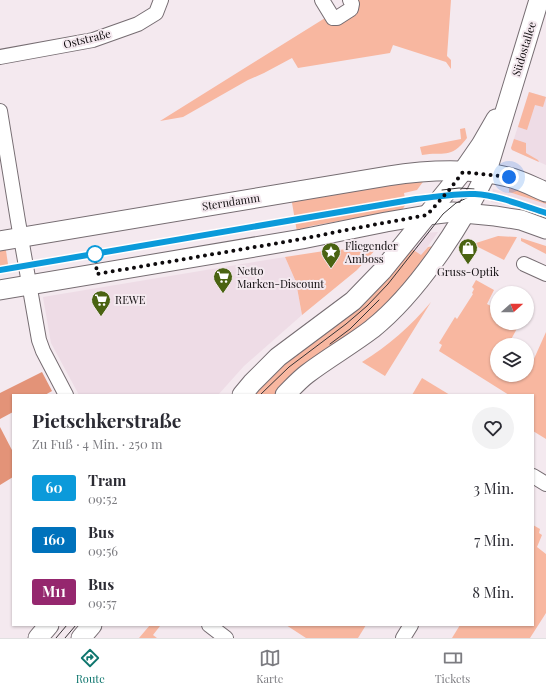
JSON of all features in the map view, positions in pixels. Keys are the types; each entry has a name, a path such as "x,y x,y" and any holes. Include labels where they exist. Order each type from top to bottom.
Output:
{"street":[{"name":"Oststraße","path":"0,57 92,40 138,24 156,13 161,0"},
{"path":"322,0 333,18 337,18 351,9 352,4 350,0"},
{"name":"Südostallee","path":"464,213 486,174 540,0"},
{"name":"Südostallee","path":"463,172 481,145 509,97"},
{"path":"0,111 39,340 43,351 65,394"},
{"name":"Sterndamm","path":"0,241 406,173 432,171 463,172 509,177 546,192"},
{"path":"243,394 278,358 353,301 382,271 463,172"},
{"path":"0,290 302,239 427,215 453,212 521,220 546,229"},
{"path":"286,394 306,375 372,328 400,303 436,258 464,213"},
{"path":"524,264 546,274"},
{"path":"534,477 546,484"},
{"path":"38,638 48,626"},
{"path":"81,638 91,626"},
{"path":"210,626 226,638"},
{"path":"403,638 410,626"}],"shaded area":[{"path":"354,0 451,0 447,56 451,60 451,69 446,62 393,45 390,53 298,68 292,58 248,80 183,117 160,121"},
{"path":"529,92 546,97 546,165 512,150 511,148"},
{"path":"529,92 546,97 543,107 535,105 527,130 518,127"},
{"path":"465,128 467,138 456,149 446,153 422,155 420,147 461,139 460,129"},
{"path":"514,139 526,143 526,153 539,162 512,150 511,148"},
{"path":"428,175 417,190 404,193 406,204 402,210 311,226 297,232 291,197"},
{"path":"509,188 546,199 546,204 509,192"},
{"path":"493,189 509,192 546,204 546,215 522,208 491,202"},
{"path":"438,232 421,256 412,249 424,233"},
{"path":"498,236 517,237 504,260 476,246 476,243"},
{"path":"521,238 546,246 546,254 521,241"},
{"path":"5,244 9,271 0,272 0,245"},
{"path":"434,246 416,272 383,307 279,394 250,394 407,247 414,247 412,249 421,255 428,247"},
{"path":"377,247 357,270 302,315 296,282 285,257 324,251"},
{"path":"285,257 296,282 302,315 244,366 219,394 78,394 51,343 43,297"},
{"path":"476,280 490,288 490,298 487,304 490,306 490,330 516,330 512,338 490,338 490,382 534,382 534,359 546,332 546,439 534,432 534,394 507,394 439,351 442,345 439,343 455,317 457,319 473,294 474,289 472,287"},
{"path":"431,302 385,376 362,362 399,335"},
{"path":"42,372 52,391 47,394 12,394 12,413 0,419 0,393"},
{"path":"422,378 448,394 413,394"},
{"path":"0,427 12,450 12,478 0,485"},
{"path":"534,526 540,529 539,533 542,535 537,547 546,554 546,613 530,638 452,638 459,626 534,626"},
{"path":"149,626 160,626 153,635 157,638 139,638"},
{"path":"288,626 365,626 358,638 306,638"}],"tram line":[{"path":"442,190 459,188 474,189"},
{"path":"0,270 416,199 475,194 492,196 546,213"},
{"name":"60","path":"0,270 416,199 453,195 476,194 546,213"},
{"path":"261,394 289,367 346,324 367,306 388,284 443,214 456,203 471,196"},
{"path":"330,344 350,329 379,300"},
{"path":"56,638 66,626"},
{"path":"65,638 75,626"}],"place":[{"name":"Gruss-Optik","path":"468,265"},
{"name":"Fliegender Amboss","path":"331,269"},
{"name":"Netto Marken-Discount","path":"223,294"},
{"name":"REWE","path":"101,317"}],"route":[{"path":"95,254 97,274 302,239 427,215 463,172 509,177"}]}
